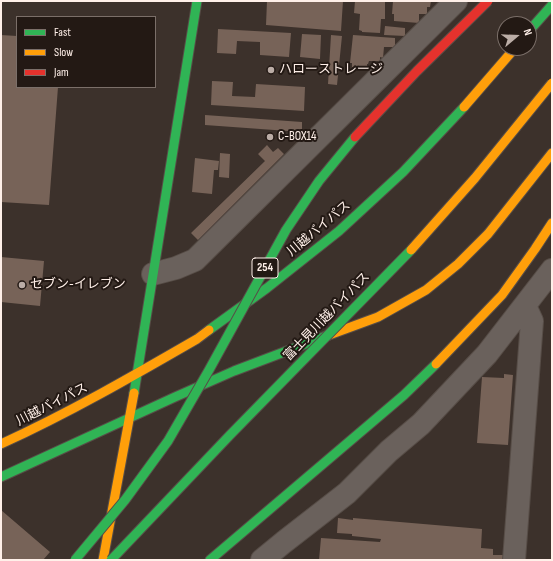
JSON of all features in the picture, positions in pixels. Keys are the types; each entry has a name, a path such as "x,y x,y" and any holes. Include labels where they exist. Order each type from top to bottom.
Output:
{"main road":[{"path":"103,560 130,418 197,1"},
{"name":"254","path":"75,560 125,500 168,441 286,230 320,181 358,133 417,71 488,1"},
{"path":"537,22 552,5"},
{"name":"川越バイパス","path":"1,444 36,428 101,394 197,339 267,288 339,231 403,172 461,110 507,56"},
{"name":"富士見川越バイパス","path":"110,560 418,243 475,178 552,83"},
{"path":"1,477 234,371 378,317 426,290 458,264 488,234 552,153"},
{"path":"210,560 404,395 450,350 502,295 552,223"}],"street":[{"path":"153,274 176,268 195,260 456,1"},
{"path":"262,560 347,493 390,451 421,424 487,354 552,270"},
{"path":"514,560 532,321 525,306"}],"building":[{"path":"267,1 343,1 341,31 266,25"},
{"path":"355,1 385,2 385,19 381,19 380,33 362,32 359,30 360,14 354,13"},
{"path":"393,1 431,1 430,7 427,7 427,14 419,14 419,23 394,21 394,14 392,14"},
{"path":"385,26 405,28 405,36 384,35"},
{"path":"218,29 291,33 289,57 260,55 260,42 237,41 236,54 217,53"},
{"path":"302,34 321,35 320,59 300,57"},
{"path":"1,35 16,36 16,88 58,88 49,205 1,202"},
{"path":"331,35 342,36 337,85 328,84"},
{"path":"353,35 395,38 395,47 384,47 383,58 380,57 380,61 369,61 367,68 352,67 352,63 350,63"},
{"path":"212,81 233,82 232,96 255,97 256,84 305,87 304,111 211,105"},
{"path":"205,115 302,122 302,132 205,125"},
{"path":"267,145 273,152 278,148 284,154 198,240 191,233 265,161 258,154"},
{"path":"220,153 230,154 229,178 219,177"},
{"path":"195,158 219,161 218,170 214,170 212,194 192,192"},
{"path":"1,257 44,261 40,306 1,302"},
{"path":"504,374 513,375 508,445 477,443 482,377 504,378"},
{"path":"1,510 50,552 43,560 1,560"},
{"path":"338,518 482,529 481,548 493,549 493,555 503,555 503,560 319,560 321,538 380,542 381,539 337,533"}],"traffic: fast":[{"path":"134,393 197,1"},
{"path":"537,22 552,5"},
{"path":"209,330 267,288 339,231 403,172 464,107"},
{"path":"75,560 125,500 168,441 286,230 319,181 355,137"},
{"path":"111,560 230,435 411,250"},
{"path":"1,477 234,371 329,335"},
{"path":"210,560 404,395 436,364"}],"traffic: slow":[{"path":"464,107 508,56"},
{"path":"411,250 475,178 552,83"},
{"path":"329,335 378,317 426,290 458,264 488,234 552,153"},
{"path":"436,364 502,295 552,223"},
{"path":"1,444 100,394 197,339 209,330"},
{"path":"103,560 134,393"}],"traffic: jam":[{"path":"355,137 417,71 488,1"}],"place":[{"name":"ハローストレージ","path":"271,70"},
{"name":"C-BOX14","path":"270,137"},
{"name":"セブン-イレブン","path":"22,285"}]}
